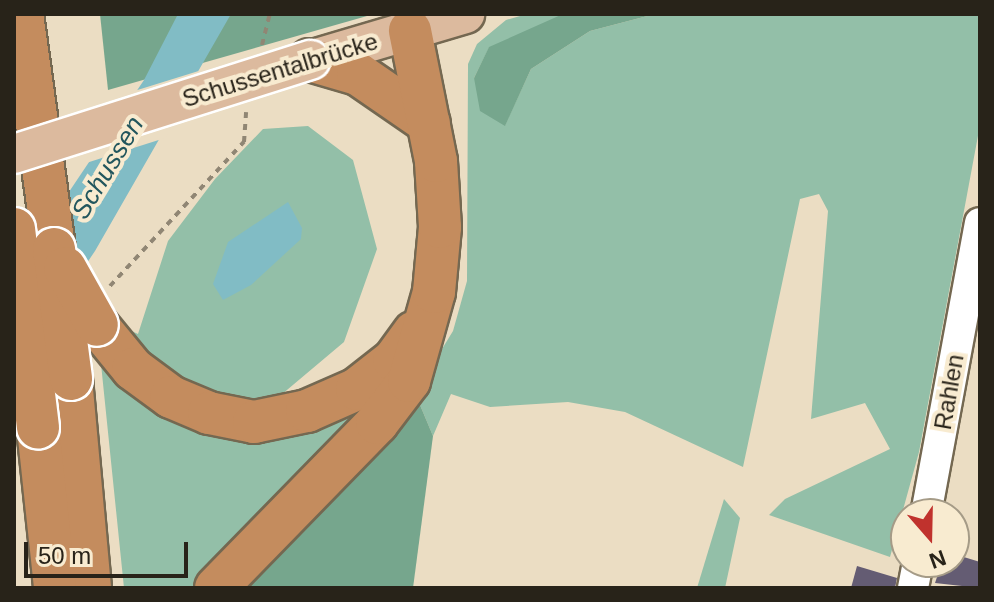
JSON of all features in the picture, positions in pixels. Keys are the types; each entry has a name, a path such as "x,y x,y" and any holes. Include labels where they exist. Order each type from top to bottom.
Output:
{"highway":[{"path":"22,14 30,160 54,249 71,379 90,588"},
{"path":"216,588 377,423 409,381 427,315 440,227 429,123 410,31"},
{"path":"310,60 358,74 429,123"},
{"path":"14,229 55,588"},
{"path":"54,249 100,309 133,369 171,397 209,413 254,422 307,411 357,389 394,360 427,315"}],"main road":[{"name":"Schussentalbrücke","path":"30,160 310,60 465,14"}],"street":[{"name":"Rahlen","path":"929,498 980,223"}],"path":[{"path":"260,54 270,14"},
{"path":"100,309 244,142 246,108"}],"green space":[{"path":"100,14 374,14 108,90"},
{"path":"527,14 566,14 489,48 474,78 505,125 531,69 590,31 655,14 980,14 980,125 919,452 906,498 890,498 890,557 769,515 785,499 890,449 865,403 811,419 828,211 819,194 800,199 743,467 625,412 568,402 490,407 451,394 433,436 415,393 453,331 467,281 468,64 477,44 506,20"},
{"path":"563,14 655,14 590,31 531,69 505,126 480,111 474,78 489,47"},
{"path":"308,126 353,160 377,249 344,342 281,395 230,407 146,363 121,326 138,334 168,241 215,179 263,129"},
{"path":"97,325 209,413 409,381 216,588 124,588"},
{"path":"415,393 433,436 413,588 216,588"},
{"path":"724,499 740,518 725,588 697,588"}],"water":[{"name":"Schussen","path":"178,14 231,14 95,251 14,371 14,274 144,80"},
{"path":"288,202 302,228 301,239 251,285 223,300 213,284 228,242"}],"pier":[{"path":"205,69 165,138 83,164 131,92"}],"building":[{"path":"970,559 980,562 980,588 935,583 937,578 970,578"},
{"path":"857,566 897,578 895,588 851,588"}]}
